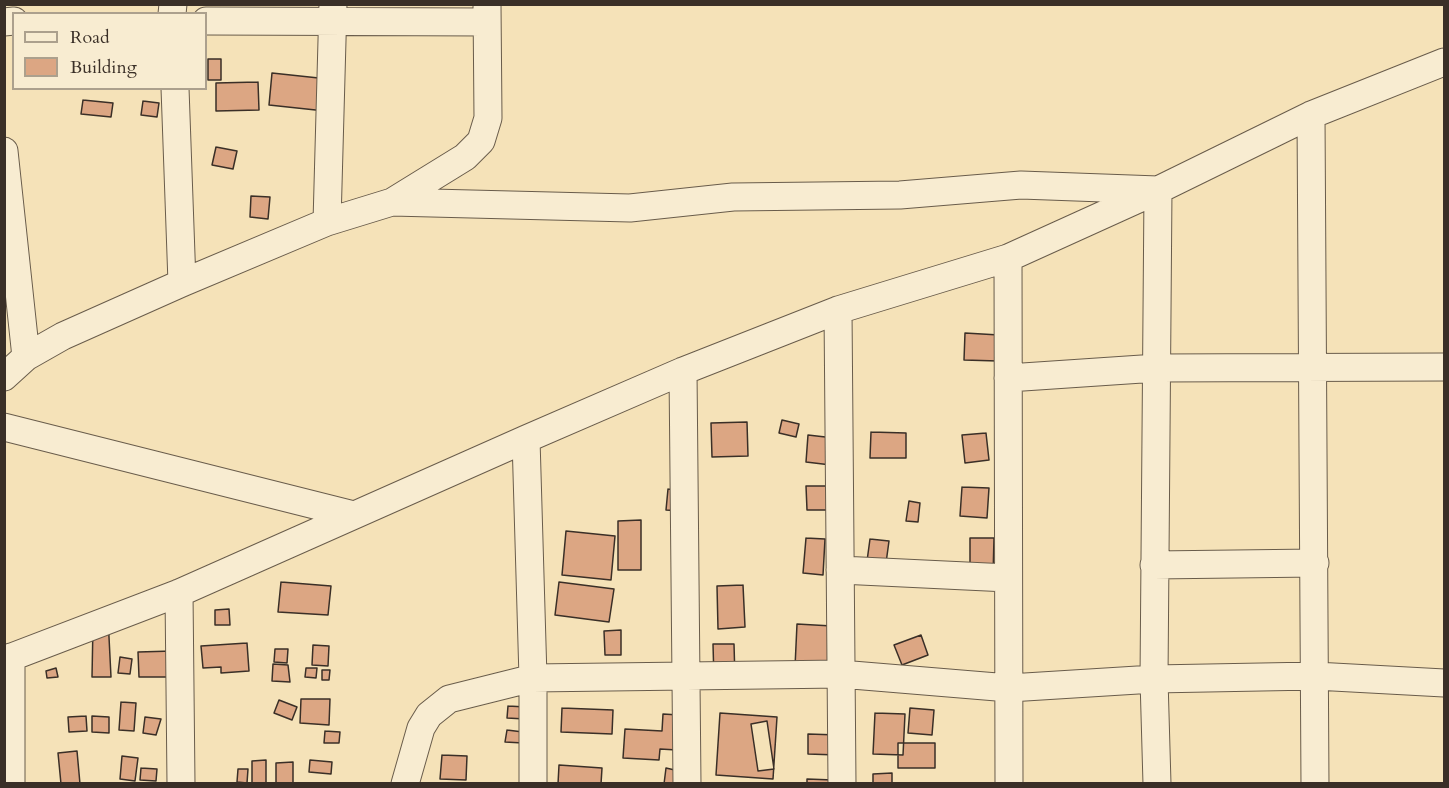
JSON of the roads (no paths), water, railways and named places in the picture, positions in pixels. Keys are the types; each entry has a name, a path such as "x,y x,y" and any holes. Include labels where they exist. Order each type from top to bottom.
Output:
{"street":[{"path":"327,222 333,13"},
{"path":"4,377 26,357 63,336 327,222 392,202 465,157 481,141 488,118 487,13 333,13 207,21"},
{"path":"10,783 8,658 179,592 683,371 838,310 1008,258 1158,190 1311,115 1444,62"},
{"path":"175,90 182,283"},
{"path":"1311,115 1315,783"},
{"path":"4,151 26,357"},
{"path":"392,202 630,208 733,197 900,195 1021,185 1158,190"},
{"path":"1157,783 1154,565 1158,190"},
{"path":"1008,258 1009,783"},
{"path":"838,310 842,783"},
{"path":"1008,378 1157,368 1444,367"},
{"path":"683,371 687,783"},
{"path":"4,427 354,515"},
{"path":"526,439 533,678 533,783"},
{"path":"1154,565 1315,563"},
{"path":"840,570 1008,578"},
{"path":"179,592 181,783"},
{"path":"405,783 421,728 429,715 449,699 533,678 840,674 1009,688 1154,679 1316,676 1444,683"}]}
